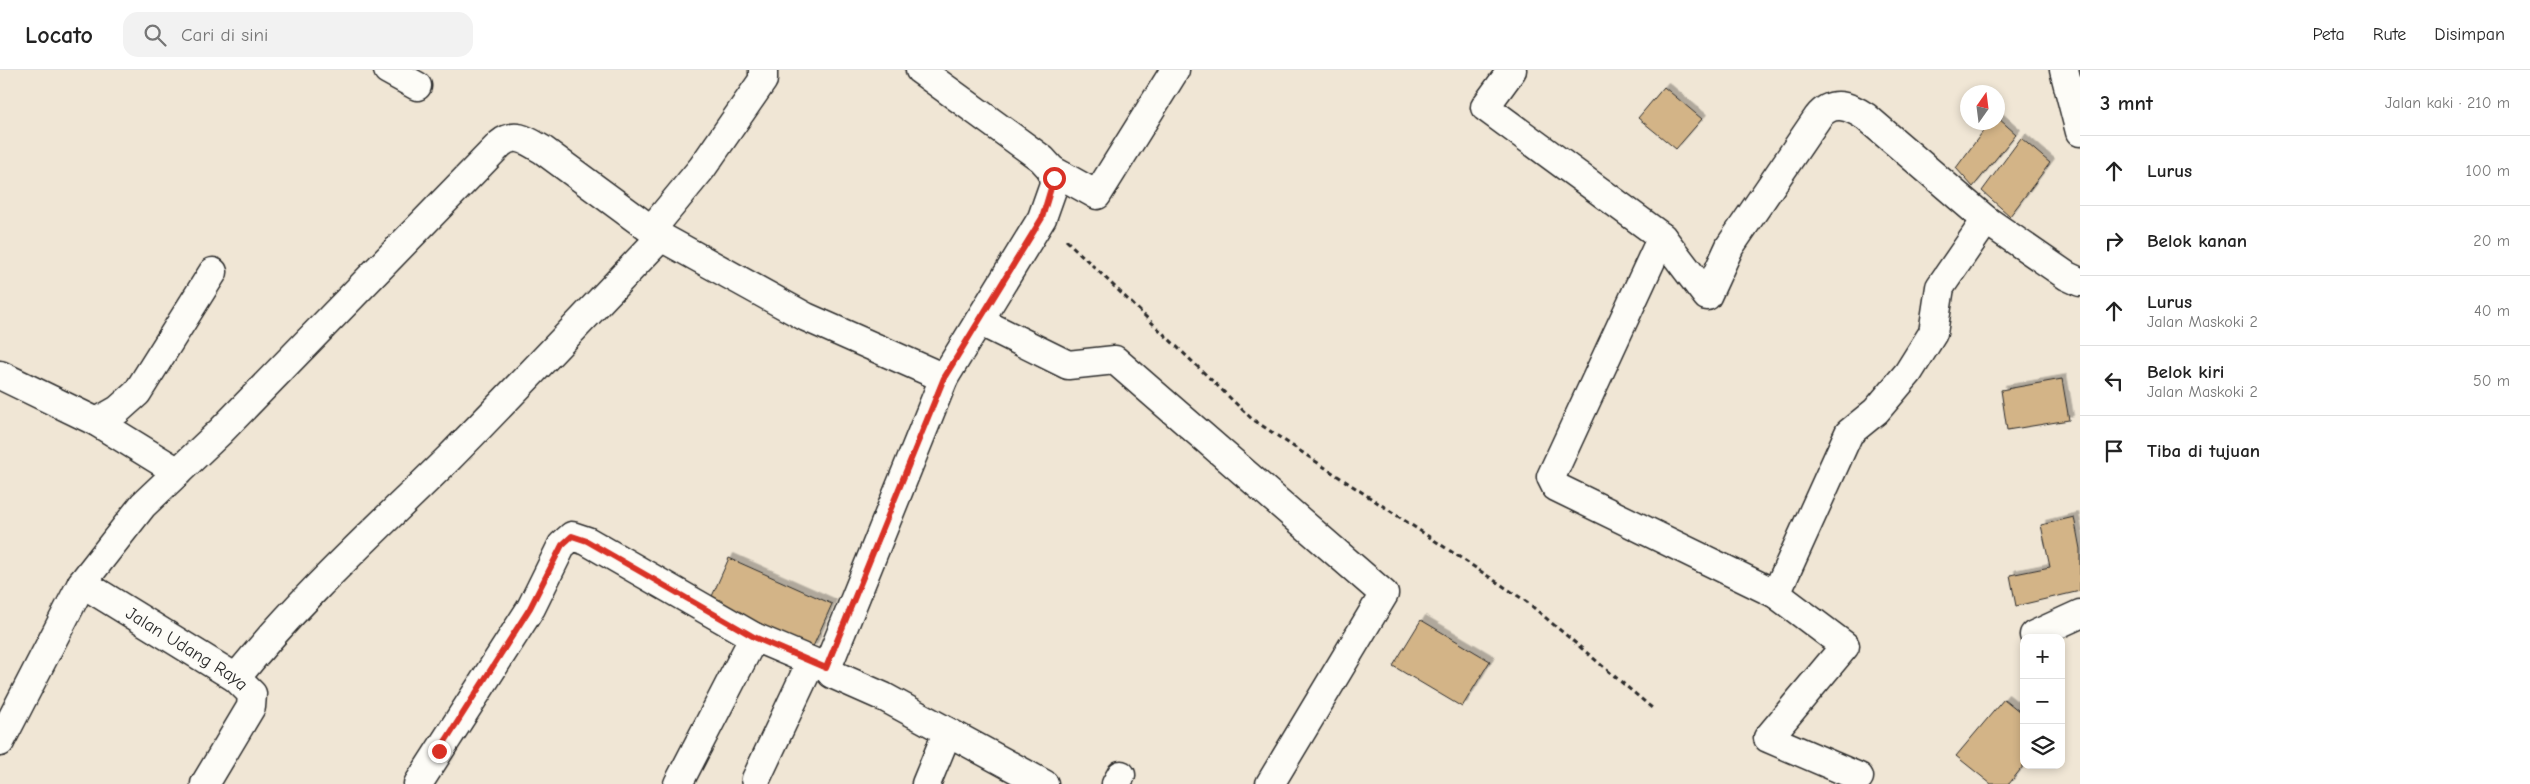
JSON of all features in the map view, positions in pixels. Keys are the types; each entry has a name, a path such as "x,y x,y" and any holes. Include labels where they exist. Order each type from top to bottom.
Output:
{"street":[{"path":"388,70 417,86"},
{"path":"236,678 260,648 330,573 448,458 656,234 763,80 763,70"},
{"path":"920,70 1042,160 1052,170 1097,195 1175,70"},
{"path":"1512,70 1485,107 1662,236 1707,296 1730,246 1818,116 1827,107 1839,106 1856,110 1866,117 1986,220 2067,276 2080,282"},
{"path":"2064,70 2080,132"},
{"path":"0,742 82,583 143,505 164,463 220,432 505,139 523,138 656,234 806,317 944,378"},
{"path":"756,779 819,665 944,378 1042,218 1054,184 1052,170"},
{"path":"1776,594 1849,433 1876,411 1908,373 1933,333 1940,286 1986,220"},
{"path":"1662,236 1552,476 1552,483 1556,487 1776,594 1845,646 1768,738 1861,782"},
{"path":"97,422 118,410 137,392 213,272"},
{"path":"979,321 1068,365 1115,360 1384,594 1270,784"},
{"path":"0,376 97,422 164,463"},
{"path":"418,784 530,608 562,545 572,536 587,541 754,637 819,665 832,674 884,697 947,733 1044,784"},
{"name":"Jalan Udang Raya","path":"82,583 236,678 252,694 253,702 205,784"},
{"path":"2036,634 2080,614"},
{"path":"678,784 754,637"},
{"path":"926,784 947,733"}],"path":[{"path":"1042,218 1252,419 1527,602 1652,708"}],"building":[{"path":"1664,87 1702,119 1676,149 1638,118"},
{"path":"2005,124 2016,134 1973,187 1956,168 1984,130 2005,130"},
{"path":"2021,138 2050,163 2010,216 1982,191"},
{"path":"2062,379 2069,420 2007,430 2001,390"},
{"path":"2074,517 2080,549 2080,591 2016,606 2010,575 2050,567 2041,525"},
{"path":"729,558 832,604 812,649 709,603"},
{"path":"1421,620 1490,661 1462,707 1393,666"},
{"path":"2004,699 2020,712 2021,769 2009,784 1991,784 1956,756"}],"route":[{"path":"439,751 530,608 562,545 572,536 587,541 754,637 826,668 944,378 1042,218 1054,184 1054,178"}]}
